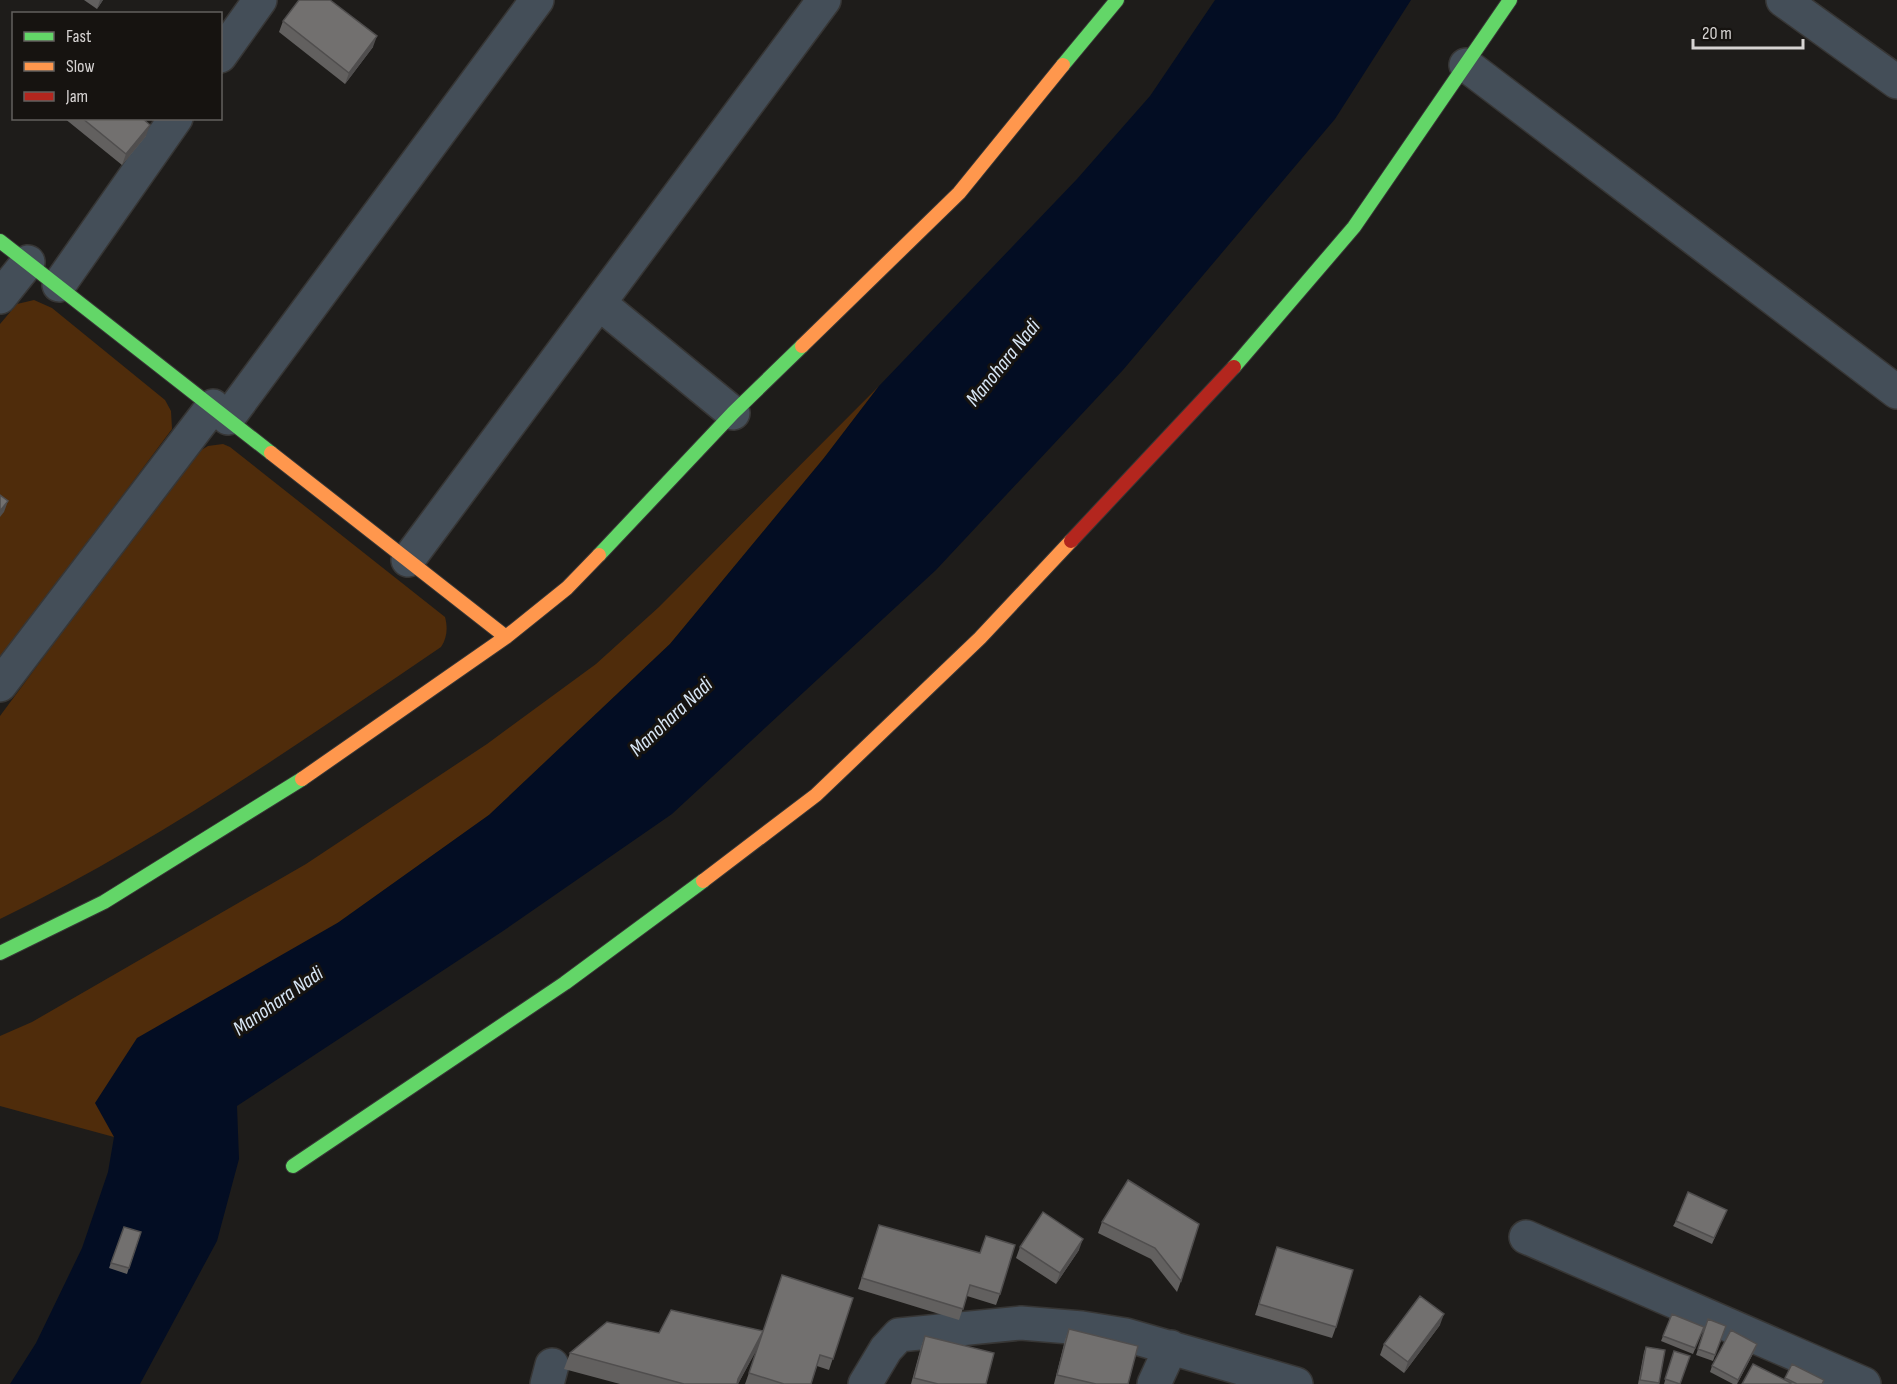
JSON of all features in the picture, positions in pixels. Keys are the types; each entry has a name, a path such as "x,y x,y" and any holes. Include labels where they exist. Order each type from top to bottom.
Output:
{"street":[{"path":"0,685 220,412 537,0"},
{"path":"408,560 824,0"},
{"path":"293,1166 565,983 750,848 816,795 980,638 1250,350 1354,227 1509,0"},
{"path":"1783,0 1897,82"},
{"path":"222,53 258,1"},
{"path":"0,953 104,902 225,829 351,747 506,638 567,588 733,413 958,193 1105,4"},
{"path":"1466,65 1897,392"},
{"path":"59,285 175,120"},
{"path":"0,240 506,638"},
{"path":"0,297 28,262"},
{"path":"599,303 733,413"},
{"path":"1526,1237 1864,1384"},
{"path":"866,1384 886,1349 899,1335 1021,1323 1126,1335 1296,1384"},
{"path":"1154,1384 1171,1347"}],"shaded area":[{"path":"34,300 52,308 165,400 171,411 172,429 0,660 0,324 17,304"},
{"path":"879,386 824,458 670,644 489,815 339,922 114,1137 0,1106 0,1036 32,1022 306,864 487,744 596,664 659,607"},
{"path":"223,444 230,447 445,617 446,633 443,644 334,720 225,791 115,858 0,919 0,716 193,455 208,446"}],"water":[{"name":"Manohara Nadi","path":"1215,0 1411,0 1335,119 1123,370 936,570 672,814 503,931 237,1106 239,1159 217,1241 140,1384 10,1384 36,1343 82,1248 108,1172 114,1137 95,1103 137,1038 339,922 489,815 670,644 824,458 879,386 1077,179 1150,96"}],"building":[{"path":"299,0 330,0 377,36 349,73 283,21"},
{"path":"84,120 144,120 150,125 126,154"},
{"path":"0,495 8,501 0,511"},
{"path":"1128,1180 1199,1224 1181,1281 1155,1248 1102,1222"},
{"path":"1688,1192 1727,1210 1714,1238 1676,1221"},
{"path":"1043,1212 1083,1239 1060,1273 1020,1247"},
{"path":"879,1225 980,1253 986,1236 1015,1245 1000,1294 970,1285 963,1309 862,1278"},
{"path":"124,1227 141,1232 129,1268 111,1263"},
{"path":"1277,1247 1353,1270 1336,1327 1259,1304"},
{"path":"782,1275 853,1298 833,1359 820,1355 811,1384 784,1384 749,1373"},
{"path":"1420,1296 1444,1314 1408,1362 1384,1344"},
{"path":"671,1310 763,1331 737,1384 684,1384 570,1353 607,1322 659,1333"},
{"path":"1672,1314 1704,1327 1695,1348 1663,1336"},
{"path":"1708,1319 1726,1326 1715,1355 1698,1349"},
{"path":"1069,1329 1138,1346 1128,1384 1096,1384 1057,1375"},
{"path":"1731,1330 1757,1344 1738,1380 1712,1366"},
{"path":"925,1336 994,1353 986,1384 938,1384 914,1378"},
{"path":"1646,1347 1665,1350 1659,1383 1640,1380"},
{"path":"1674,1351 1690,1356 1680,1384 1665,1379"},
{"path":"1753,1364 1791,1383 1742,1384"},
{"path":"1792,1364 1824,1380 1822,1384 1797,1384 1785,1378"}],"traffic: fast":[{"path":"1063,65 1117,0"},
{"path":"1234,367 1354,227 1510,0"},
{"path":"0,241 271,453"},
{"path":"599,555 733,413 802,346"},
{"path":"0,953 104,902 302,779"},
{"path":"293,1166 565,983 703,881"}],"traffic: slow":[{"path":"802,346 959,193 1063,65"},
{"path":"271,453 506,637"},
{"path":"703,881 816,795 980,638 1071,541"},
{"path":"302,779 506,637 567,588 599,555"}],"traffic: jam":[{"path":"1071,541 1234,367"}]}
